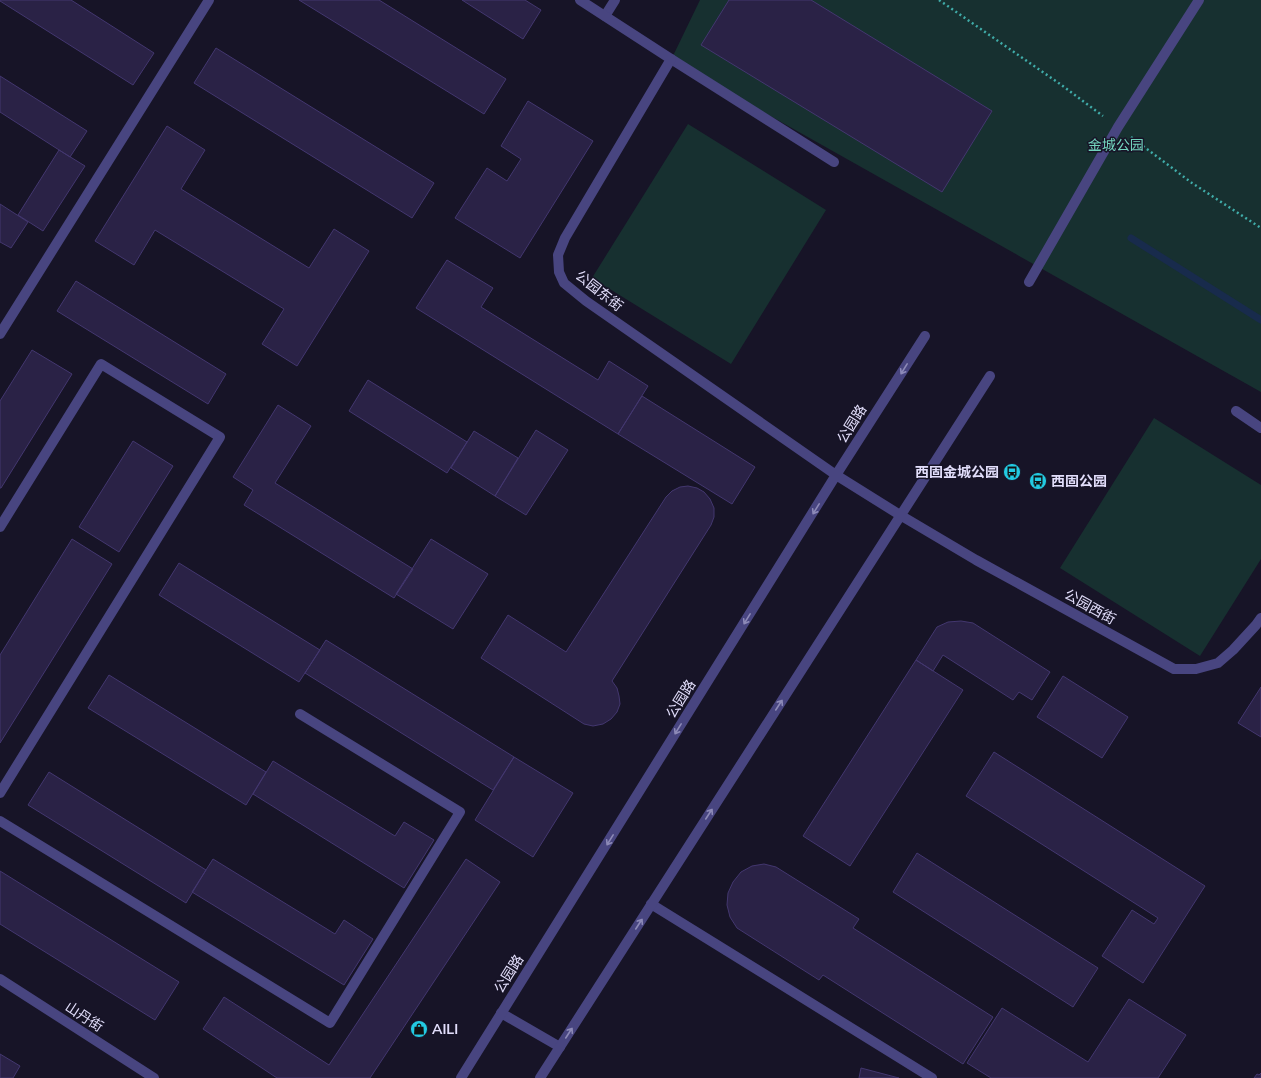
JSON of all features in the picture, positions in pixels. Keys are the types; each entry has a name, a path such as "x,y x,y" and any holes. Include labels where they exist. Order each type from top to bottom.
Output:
{"street":[{"path":"0,334 209,0"},
{"path":"580,0 671,60 834,162"},
{"path":"605,16 615,0"},
{"path":"1029,282 1118,127 1199,0"},
{"name":"公园东街","path":"671,60 565,238 558,255 559,272 564,283 586,301 836,476 900,515"},
{"name":"公园路","path":"461,1078 836,476 925,336"},
{"path":"0,527 101,364 220,437 0,793"},
{"path":"540,1078 990,376"},
{"path":"1236,411 1261,428"},
{"name":"公园西街","path":"900,515 976,560 1174,668 1196,669 1218,664 1233,650 1261,618"},
{"path":"0,821 330,1023 460,812 300,714"},
{"path":"651,904 932,1078"},
{"name":"山丹街","path":"0,978 154,1078"},
{"path":"501,1013 560,1047"}],"path":[{"path":"939,0 1060,84"},
{"path":"1192,183 1261,228"}],"green space":[{"name":"金城公园","path":"700,0 1261,0 1261,392 671,60"},
{"path":"688,124 826,210 731,364 592,278"},
{"path":"1154,418 1261,485 1261,559 1200,656 1060,568"}],"building":[{"path":"0,0 71,0 154,53 133,85"},
{"path":"299,0 379,0 506,79 484,114"},
{"path":"462,0 525,0 541,10 523,39"},
{"path":"729,0 811,0 992,111 942,192 701,45"},
{"path":"216,48 434,183 412,218 194,83"},
{"path":"0,76 87,131 70,157 0,112"},
{"path":"528,101 593,141 520,258 455,218 487,168 507,181 521,159 501,146"},
{"path":"167,126 205,150 181,189 309,268 334,229 369,251 297,366 262,344 284,309 155,230 134,265 95,241"},
{"path":"59,150 85,166 43,231 18,215"},
{"path":"0,204 28,222 11,248 0,242"},
{"path":"447,260 493,288 481,307 598,380 609,361 648,386 618,434 416,308"},
{"path":"76,281 226,374 208,404 57,311"},
{"path":"32,350 72,374 0,488 0,401"},
{"path":"368,380 467,442 447,473 349,411"},
{"path":"642,396 755,467 732,504 618,434"},
{"path":"278,405 311,426 275,483 413,569 394,598 244,505 253,490 233,477"},
{"path":"536,430 568,450 526,515 495,496"},
{"path":"474,431 518,458 495,496 451,468"},
{"path":"133,441 173,466 119,552 79,527"},
{"path":"688,486 697,488 704,492 710,499 714,508 714,517 711,525 612,681 617,688 620,704 617,712 611,719 603,724 593,726 584,724 481,658 508,615 566,652 666,497 672,491 680,487"},
{"path":"72,539 112,564 0,743 0,655"},
{"path":"431,539 488,574 453,629 396,594"},
{"path":"179,563 320,650 299,682 159,595"},
{"path":"961,621 973,623 1050,672 1032,700 1019,692 1013,700 943,655 933,671 916,660 937,627 948,622"},
{"path":"326,640 514,757 493,790 305,673"},
{"path":"916,660 963,690 850,866 803,836"},
{"path":"109,675 266,772 246,805 88,708"},
{"path":"1063,676 1128,717 1102,758 1037,717"},
{"path":"1261,687 1261,737 1238,723"},
{"path":"994,752 1205,886 1143,983 1102,956 1132,910 1154,924 1158,918 966,796"},
{"path":"514,757 573,793 533,857 475,820"},
{"path":"273,761 395,836 404,822 434,840 404,888 253,794"},
{"path":"49,772 206,870 186,903 28,805"},
{"path":"917,853 1098,968 1073,1007 893,892"},
{"path":"213,859 335,934 344,920 373,939 344,985 192,892"},
{"path":"466,859 500,882 370,1078 277,1078 203,1029 224,997 329,1065"},
{"path":"764,864 776,867 859,919 853,928 993,1017 963,1064 823,975 819,980 737,928 730,917 727,905 728,893 733,882 741,872 752,866"},
{"path":"0,871 179,982 155,1020 0,924"},
{"path":"1129,999 1186,1035 1158,1078 991,1078 967,1063 1002,1008 1088,1062"},
{"path":"0,1054 20,1066 13,1078 0,1078"},
{"path":"861,1068 899,1078 859,1078"},
{"path":"1261,1073 1261,1078 1254,1078 1257,1074 1259,1075"}],"waterway":[{"path":"1131,238 1261,320"}],"place":[{"name":"西固金城公园","path":"1012,472"},
{"name":"西固公园","path":"1038,481"},
{"name":"AILI","path":"419,1029"}]}
